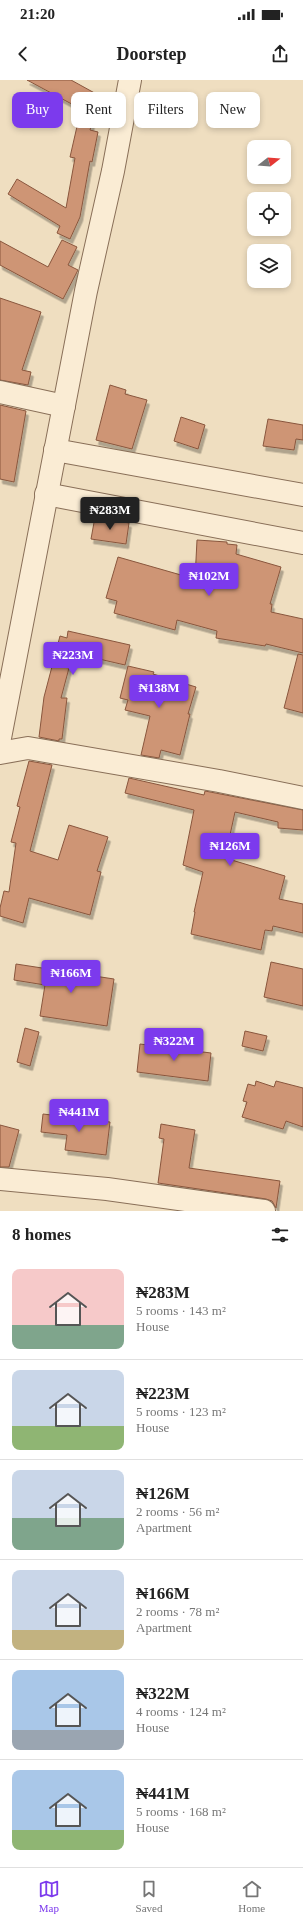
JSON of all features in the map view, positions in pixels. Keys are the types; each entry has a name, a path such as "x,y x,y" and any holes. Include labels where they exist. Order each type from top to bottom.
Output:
{"street":[{"path":"0,738 86,291 113,171 130,80"},
{"path":"0,392 64,406"},
{"path":"55,450 303,495"},
{"path":"46,494 303,543"},
{"path":"0,753 28,748 219,781 303,798"},
{"path":"0,1179 107,1189 264,1211"}],"building":[{"path":"27,80 71,80 93,92 71,92 71,104 63,99 63,92 49,92"},
{"path":"77,128 91,128 90,130 98,132 92,162 90,161 80,217 70,239 57,233 60,226 8,194 17,179 66,208 75,158 70,157"},
{"path":"62,240 77,247 68,265 78,270 63,299 0,265 0,241 48,267"},
{"path":"0,298 41,312 22,370 31,372 28,385 0,380"},
{"path":"110,385 126,390 125,394 147,400 132,449 96,440"},
{"path":"0,405 26,411 14,482 0,479"},
{"path":"181,417 205,425 198,449 174,441"},
{"path":"268,419 303,425 303,440 296,439 294,450 263,446"},
{"path":"95,517 129,523 126,544 91,539"},
{"path":"197,540 227,542 227,544 237,545 236,554 281,567 270,604 272,604 271,612 303,619 303,653 266,644 265,646 216,638 217,631 177,620 175,630 114,613 117,601 106,598 118,557 195,579"},
{"path":"68,631 130,645 125,665 73,653 61,698 67,698 62,739 59,739 59,741 39,737 44,697 60,636 67,638"},
{"path":"298,654 303,655 303,713 284,708"},
{"path":"128,666 154,672 153,674 196,687 188,714 190,714 180,755 161,750 159,758 141,755 150,716 125,710 128,700 120,698"},
{"path":"29,761 52,765 30,851 58,860 69,825 108,837 97,871 101,872 90,915 29,898 23,923 0,916 0,908 4,891 9,892 16,843 11,842 20,807 17,806"},
{"path":"129,778 204,795 205,791 303,810 303,830 278,828 278,822 235,812 225,858 285,876 279,899 303,904 303,933 273,926 272,931 265,930 261,950 191,934 194,912 203,872 183,865 194,810 125,793"},
{"path":"271,962 303,969 303,1006 264,997"},
{"path":"16,964 114,979 107,1026 40,1016 45,985 14,980"},
{"path":"25,1028 39,1032 30,1066 17,1062"},
{"path":"245,1031 267,1036 263,1051 242,1046"},
{"path":"140,1044 211,1053 208,1081 137,1072"},
{"path":"256,1081 274,1087 276,1081 303,1088 303,1127 286,1121 283,1129 242,1117 247,1102 243,1101 248,1084 255,1086"},
{"path":"43,1114 110,1122 106,1155 65,1150 67,1135 41,1132"},
{"path":"161,1124 195,1130 189,1168 280,1181 276,1208 272,1201 266,1199 158,1183 164,1139 159,1138"},
{"path":"0,1125 19,1130 9,1167 0,1167"}]}
